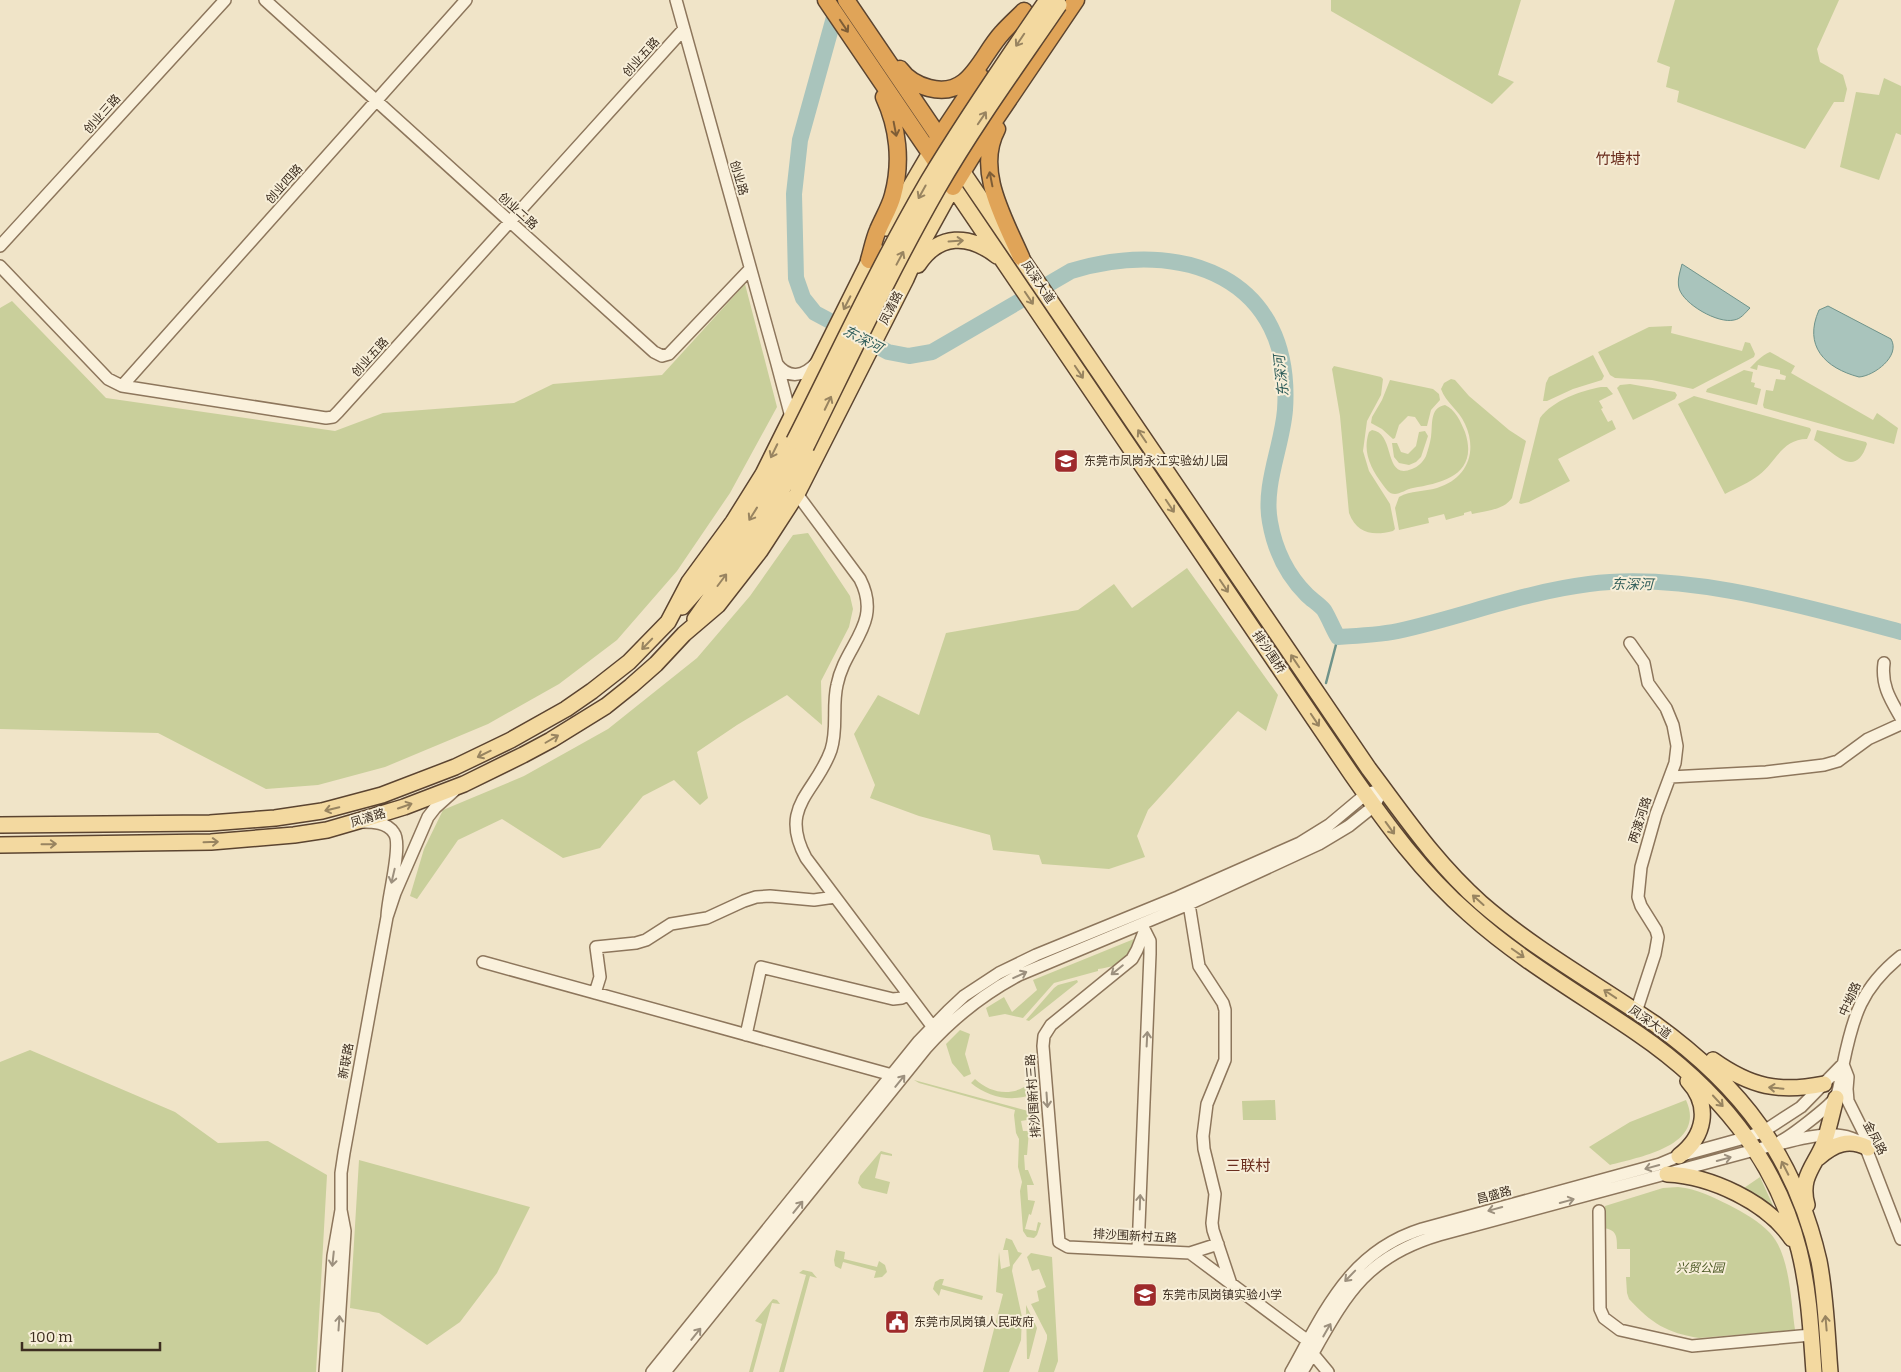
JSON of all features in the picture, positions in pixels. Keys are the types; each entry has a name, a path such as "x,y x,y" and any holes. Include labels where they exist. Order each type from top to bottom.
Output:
{"highway":[{"path":"826,0 862,53 870,74 888,106 893,122 898,155 897,176 893,195 877,232 869,260"},
{"path":"846,0 870,36 887,50 902,72 913,81 932,89 950,89 970,77 1002,34 1028,6"},
{"name":"凤清路","path":"953,187 1076,0"},
{"name":"凤清路","path":"930,153 1028,6"},
{"name":"凤深大道","path":"870,36 962,171"},
{"name":"凤深大道","path":"862,53 953,187"},
{"path":"1020,83 1013,102 995,132 989,156 993,188 1021,257"}],"main road":[{"name":"凤清路","path":"684,634 765,520 800,444 939,187 963,146 1056,2"},
{"name":"凤清路","path":"668,622 689,582 754,490 869,260 930,153"},
{"name":"凤深大道","path":"962,171 1209,534"},
{"name":"凤清路","path":"0,845 244,840 310,832 358,822 464,784 523,755 606,706 656,664 684,634 718,605 740,578 779,523 797,494 906,279 921,245 953,187"},
{"name":"凤深大道","path":"953,187 1196,545"},
{"path":"906,279 929,251 940,244 952,240 966,240 979,245 992,252 1006,264"},
{"name":"凤清路","path":"0,826 202,823 259,820 322,811 382,795 426,779 483,754 566,709 628,662 698,590 751,518 800,444"},
{"name":"排沙围桥","path":"1209,534 1352,744"},
{"name":"排沙围桥","path":"1196,545 1342,759"},
{"name":"凤深大道","path":"1352,744 1421,840 1450,873 1481,903 1534,944 1654,1024 1692,1053 1725,1082 1747,1106 1773,1145 1796,1190 1813,1238 1823,1287 1830,1372"},
{"name":"凤深大道","path":"1342,759 1370,800 1423,869 1469,914 1517,952 1670,1057 1704,1086 1730,1115 1752,1144 1778,1190 1794,1230 1800,1251 1807,1293 1814,1372"},
{"path":"1654,1024 1675,1032 1730,1072 1754,1083 1771,1088 1824,1084"},
{"path":"1638,1034 1657,1056 1686,1079 1699,1095 1702,1110 1700,1127 1692,1143 1679,1156"},
{"path":"1813,1238 1804,1191 1806,1180 1826,1135 1836,1098"},
{"path":"1814,1162 1830,1148 1840,1144 1856,1144 1868,1148"},
{"path":"1667,1174 1680,1174 1706,1180 1759,1206 1783,1226 1800,1251"}],"street":[{"name":"创业三路","path":"0,246 225,0"},
{"name":"创业二路","path":"265,0 654,352 662,356 669,354 750,269"},
{"name":"创业四路","path":"122,386 466,0"},
{"name":"创业路","path":"676,0 791,417"},
{"name":"创业五路","path":"0,266 108,379 122,386 326,418 333,416 684,29"},
{"path":"777,364 785,373 796,374 808,371 819,360"},
{"path":"797,494 860,578 868,601 865,625 844,663 838,679 831,748 827,759 801,802 796,818 796,836 800,847 835,897 932,1026"},
{"name":"两渡河路","path":"1630,643 1644,663 1648,683 1662,700 1673,725 1677,754 1653,823 1641,867 1638,897 1658,937 1655,954 1636,1012"},
{"path":"1884,663 1882,674 1884,686 1901,718"},
{"path":"1670,777 1766,772 1824,765 1838,761 1868,739 1901,724"},
{"name":"新联路","path":"386,917 428,817 443,800 464,784"},
{"path":"652,1372 932,1026 964,996 999,973 1036,956 1178,897 1300,842 1370,800 1383,789"},
{"path":"665,1372 926,1048 953,1020 984,995 1019,975 1143,928 1189,904 1320,844 1349,826 1370,800"},
{"name":"新联路","path":"336,1372 344,1231 341,1210 341,1173 387,903 398,853 397,839 394,833 381,824 358,822"},
{"path":"596,993 600,977 596,947 636,944 671,924 707,918 756,897 770,896 814,900 835,897"},
{"path":"1189,904 1199,966 1223,1003 1225,1010 1224,1066 1208,1104 1203,1136 1204,1149 1215,1194 1212,1223 1231,1284"},
{"path":"1138,1250 1150,954 1150,941 1143,928"},
{"name":"排沙围新村三路","path":"1060,1242 1044,1058 1044,1036 1056,1020 1132,958 1137,950 1143,928"},
{"name":"中坳路","path":"1836,1098 1856,1015 1865,994 1879,976 1901,956"},
{"path":"483,962 892,1075"},
{"path":"746,1035 761,968 893,999 902,998 908,994"},
{"path":"1843,1064 1848,1077 1848,1101 1868,1141 1868,1148"},
{"name":"昌盛路","path":"1302,1372 1353,1288 1370,1270 1400,1249 1439,1235 1667,1174 1752,1144 1764,1131 1801,1107 1843,1064"},
{"name":"金凤路","path":"1824,1084 1836,1098 1868,1148 1901,1239"},
{"path":"1773,1145 1790,1136 1836,1098"},
{"path":"1773,1145 1826,1135 1839,1135 1851,1137 1868,1148"},
{"name":"昌盛路","path":"1290,1372 1334,1296 1347,1278 1372,1255 1401,1237 1422,1229 1660,1164 1679,1156 1752,1144 1773,1145"},
{"name":"新联路","path":"325,1372 333,1256 341,1210"},
{"path":"1599,1211 1600,1309 1604,1318 1620,1330 1692,1346 1811,1335"},
{"name":"排沙围新村五路","path":"1060,1242 1068,1247 1190,1252 1308,1341"},
{"path":"1190,1252 1218,1244"},
{"path":"1308,1341 1312,1354 1328,1372"}],"green space":[{"path":"1331,0 1521,0 1498,75 1514,82 1492,104 1331,11"},
{"path":"1675,0 1839,0 1817,49 1820,62 1843,75 1847,89 1844,102 1834,102 1805,149 1677,102 1679,91 1666,87 1670,67 1657,62"},
{"path":"1884,78 1901,86 1901,135 1896,133 1879,180 1840,167 1856,92 1879,95"},
{"path":"745,284 777,407 730,493 677,571 617,640 559,684 488,724 385,767 318,785 266,789 158,733 0,729 0,308 12,301 106,398 335,431 383,413 514,403 553,384 662,375"},
{"path":"1672,326 1671,333 1742,351 1745,342 1750,343 1755,354 1754,357 1693,389 1652,380 1615,378 1610,375 1598,352 1649,327"},
{"path":"1770,352 1795,366 1791,373 1873,420 1877,413 1898,428 1894,444 1764,408 1766,390 1773,391 1776,379 1785,380 1786,376 1780,374 1780,370 1758,365 1757,370 1750,368 1761,357"},
{"path":"1593,355 1604,376 1602,380 1543,401 1549,377"},
{"path":"1334,366 1383,379 1381,395 1367,421 1363,451 1369,471 1390,504 1395,529 1393,531 1366,532 1356,525 1349,513 1340,416 1332,369"},
{"path":"1744,370 1753,372 1751,382 1755,383 1754,387 1761,389 1757,405 1706,392 1707,389"},
{"path":"1451,379 1455,380 1469,396 1509,430 1526,441 1512,498 1509,502 1494,509 1472,514 1471,511 1446,520 1444,514 1428,518 1429,523 1399,530 1395,508 1399,497 1408,493 1437,488 1447,484 1456,478 1467,463 1470,454 1469,434 1462,419 1441,389 1444,383"},
{"path":"1390,380 1433,389 1439,394 1440,400 1431,410 1427,426 1421,426 1415,417 1408,416 1399,425 1393,439 1382,429 1371,423 1372,417 1382,400"},
{"path":"1630,384 1675,392 1677,395 1675,399 1633,420 1617,388 1620,385"},
{"path":"1601,387 1607,387 1613,394 1599,401 1608,422 1612,420 1616,429 1558,459 1570,481 1529,502 1519,503 1540,418 1560,401"},
{"path":"1694,396 1810,428 1811,430 1807,439 1798,440 1785,447 1759,475 1725,494 1678,404"},
{"path":"1445,405 1455,413 1465,432 1468,446 1467,458 1463,467 1456,474 1436,483 1397,494 1389,492 1379,479 1369,460 1367,439 1369,432 1372,430 1379,433 1384,439 1393,463 1397,468 1403,471 1412,469 1420,464 1426,456 1431,439 1434,413"},
{"path":"1817,430 1866,442 1867,444 1862,455 1856,461 1850,462 1836,456 1814,440"},
{"path":"1425,431 1428,436 1421,457 1409,465 1399,463 1394,457 1392,443 1397,443 1401,452 1408,454 1416,446 1419,432"},
{"path":"808,533 850,596 853,609 849,627 821,681 822,725 787,695 697,752 708,798 700,805 674,780 643,796 600,848 563,858 502,819 458,840 417,899 410,896 424,849 443,810 524,776 608,729 697,658 750,596 793,535"},
{"path":"1187,568 1278,695 1266,731 1238,711 1148,810 1137,836 1145,857 1109,869 1042,864 1039,855 993,850 990,835 919,816 870,798 875,785 854,734 878,695 919,715 946,633 1078,610 1114,584 1132,608"},
{"path":"1134,939 1129,953 1122,961 1112,966 1098,969 1098,971 1054,983 1023,1018 1005,1014 989,1017 986,1008 1004,997 1012,1012 1037,990 1033,980"},
{"path":"1077,980 1078,982 1029,1021 1026,1020 1054,988 1058,985"},
{"path":"960,1030 970,1034 965,1054 971,1074 964,1077 952,1063 946,1044"},
{"path":"30,1050 175,1112 218,1143 268,1141 327,1175 316,1372 0,1372 0,1062"},
{"path":"975,1079 988,1088 1002,1092 1016,1090 1030,1083 1031,1095 1007,1098 992,1095 971,1083"},
{"path":"914,1080 1032,1112 1033,1119 1021,1121 1023,1131 1029,1131 1027,1155 1024,1155 1025,1170 1028,1170 1034,1185 1027,1185 1028,1200 1035,1201 1025,1229 1036,1231 1038,1222 1041,1223 1034,1238 1027,1237 1023,1231 1020,1191 1022,1182 1018,1167 1019,1139 1016,1133 1015,1110"},
{"path":"1275,1100 1276,1120 1243,1120 1242,1101"},
{"path":"1686,1100 1690,1116 1687,1128 1679,1139 1667,1147 1610,1165 1589,1147 1630,1122"},
{"path":"881,1151 892,1154 892,1156 881,1154 875,1178 890,1182 887,1194 862,1188 858,1183 860,1176"},
{"path":"359,1160 530,1207 497,1273 460,1322 427,1345 379,1313 350,1308"},
{"path":"1760,1177 1775,1210 1741,1190"},
{"name":"兴贸公园","path":"1678,1187 1698,1191 1729,1205 1746,1214 1770,1233 1777,1242 1786,1266 1795,1330 1699,1338 1688,1336 1669,1330 1652,1321 1629,1299 1626,1277 1630,1277 1630,1249 1617,1249 1614,1232 1604,1228 1605,1206 1663,1188"},
{"path":"1006,1238 1012,1240 1018,1252 1022,1253 1013,1265 1012,1271 1022,1317 1021,1340 1009,1372 983,1372 1003,1294 996,1292 999,1252 1001,1269 1010,1266 1008,1250 1003,1250"},
{"path":"836,1250 845,1252 844,1259 877,1267 879,1261 885,1265 887,1272 882,1277 874,1278 876,1271 843,1262 841,1269 835,1266"},
{"path":"1031,1253 1052,1257 1058,1361 1054,1372 1038,1372 1047,1335 1031,1304 1039,1301 1037,1291 1046,1287 1039,1269 1032,1271 1027,1257"},
{"path":"803,1270 812,1272 817,1278 810,1276 784,1372 779,1372 806,1275 799,1273"},
{"path":"944,1279 942,1285 983,1296 982,1300 941,1289 939,1296 933,1289 935,1282"},
{"path":"773,1299 777,1300 780,1304 772,1303 753,1372 749,1372 762,1324 755,1321"},
{"path":"1026,1305 1037,1328 1029,1359 1027,1359"}],"water":[{"path":"1682,264 1750,308 1741,317 1734,320 1719,319 1702,312 1687,300 1679,288"},
{"path":"1828,306 1891,339 1893,345 1892,352 1884,364 1872,373 1859,377 1836,368 1820,354 1814,334 1815,323 1819,310"}],"waterway":[{"name":"东深河","path":"838,3 800,140 794,194 796,278 803,298 815,313 888,352 909,356 932,352 1071,271 1112,262 1153,260 1190,265 1223,278 1251,299 1271,327 1283,364 1285,410 1269,494 1270,522 1275,543 1282,562 1293,579 1324,610 1338,637 1398,631 1541,593 1589,584 1627,581 1666,582 1746,594 1786,602 1901,632"},
{"path":"1326,683 1338,637"}],"place":[{"name":"东莞市凤岗永江实验幼儿园","path":"1066,461"},
{"name":"东莞市凤岗镇实验小学","path":"1145,1295"},
{"name":"东莞市凤岗镇人民政府","path":"897,1322"}],"district":[{"name":"竹塘村","path":"1618,159"},
{"name":"三联村","path":"1248,1166"}]}
